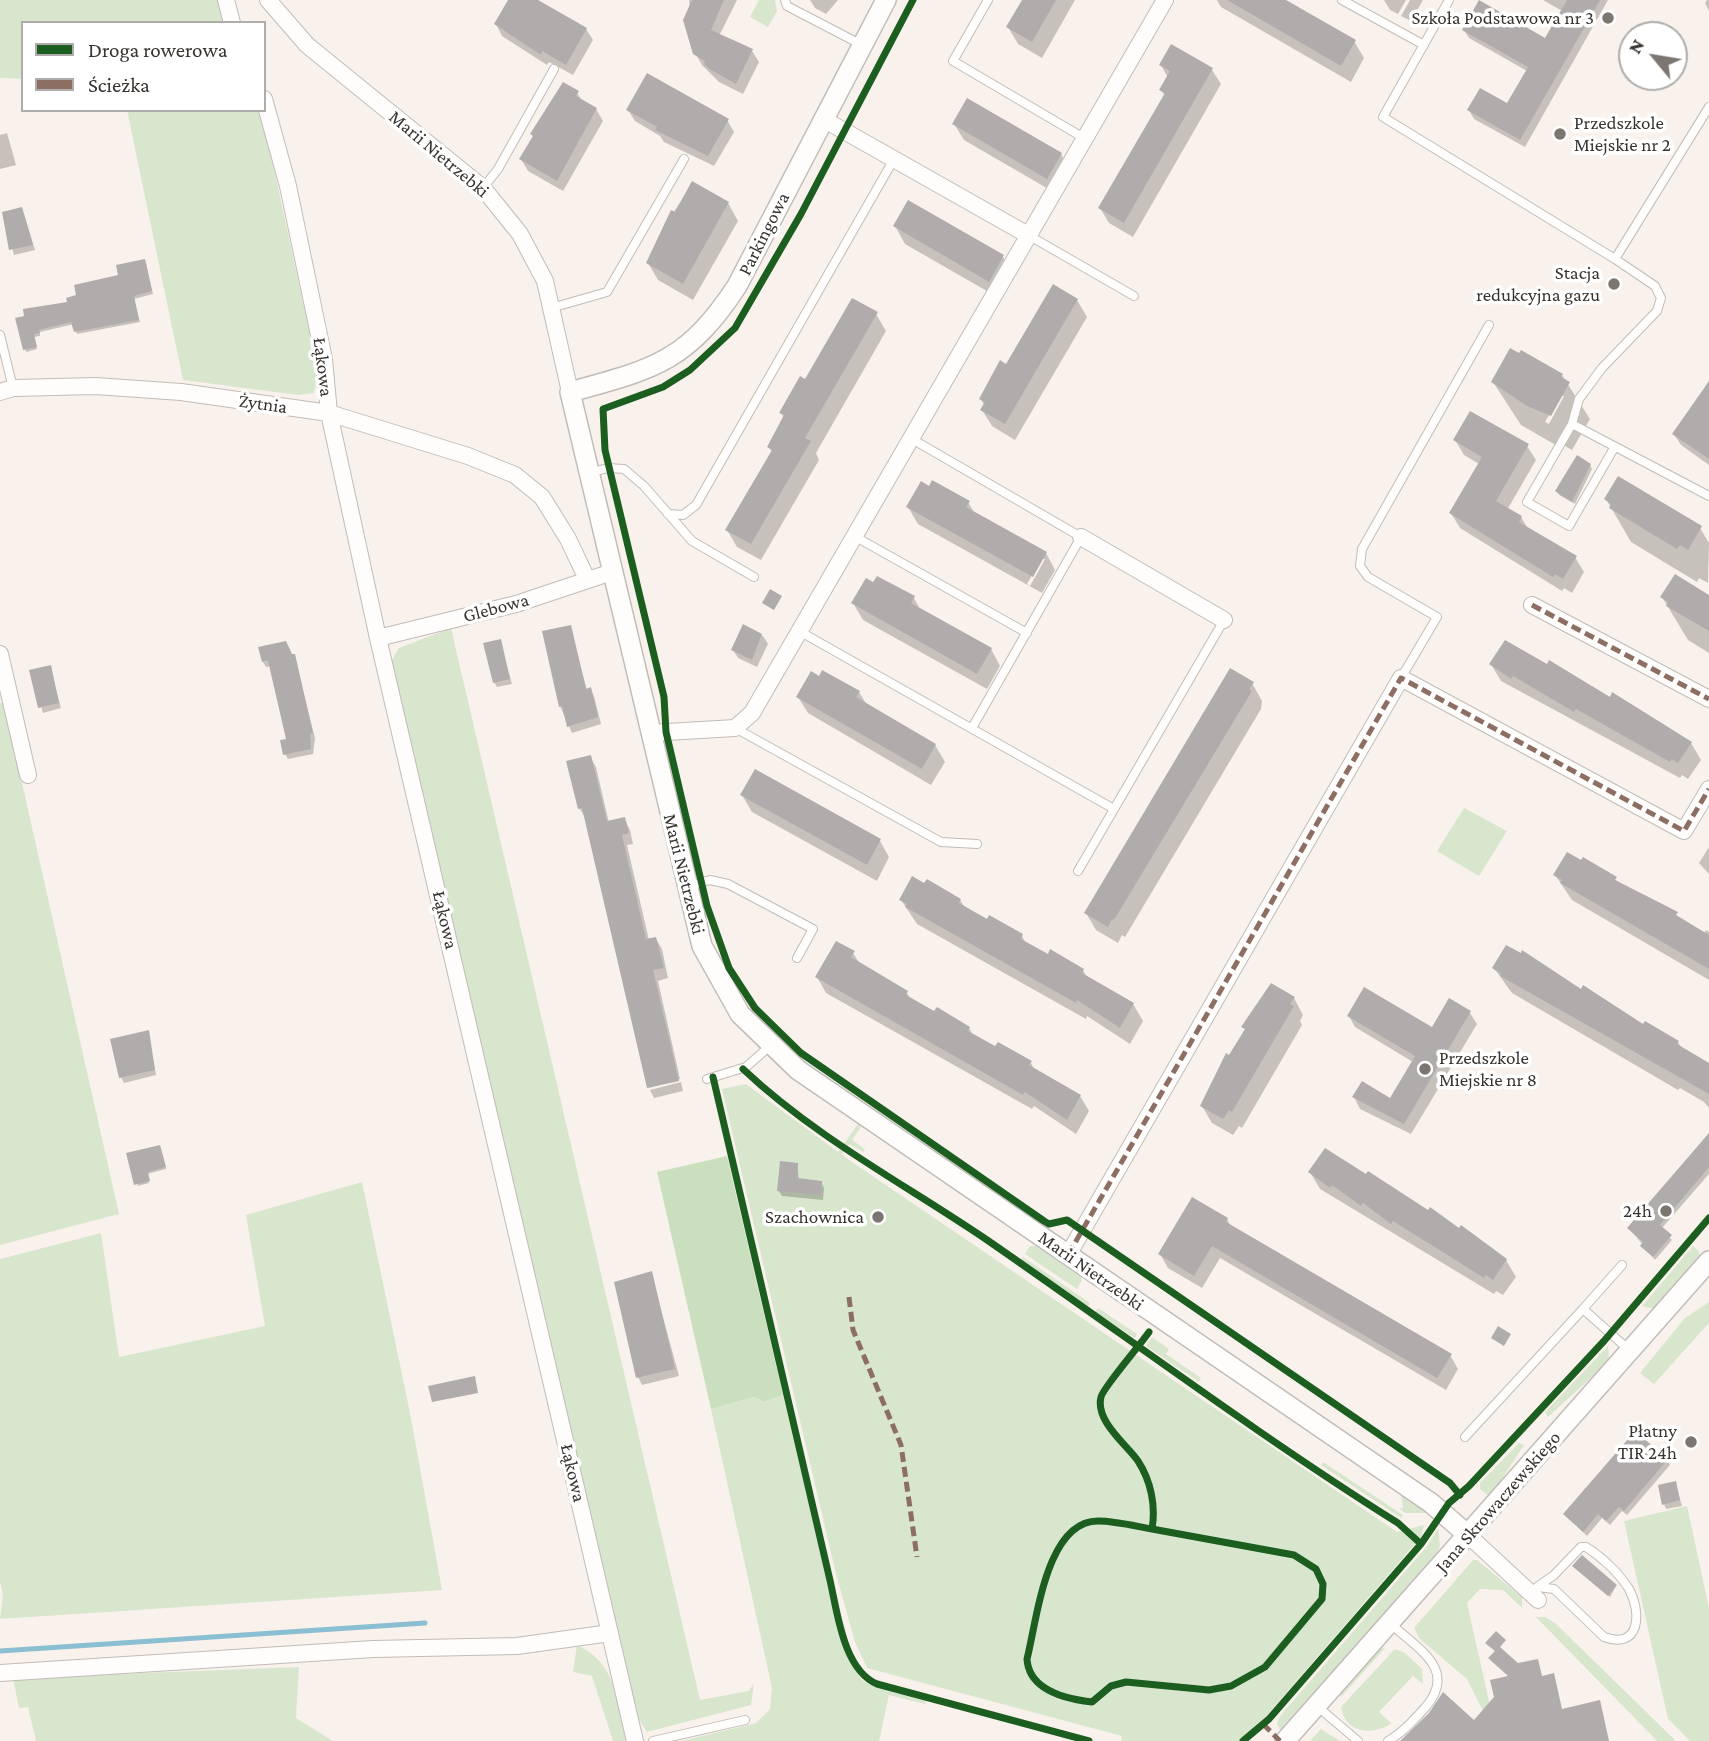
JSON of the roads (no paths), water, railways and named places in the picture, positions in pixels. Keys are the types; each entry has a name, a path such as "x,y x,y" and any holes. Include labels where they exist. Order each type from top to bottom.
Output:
{"street":[{"path":"226,0 231,21"},
{"name":"Marii Nietrzebki","path":"268,0 307,46 483,188 520,234 545,281 686,887 702,946 719,981 740,1014 797,1070 1431,1503 1469,1536"},
{"name":"Parkingowa","path":"570,392 643,372 682,350 712,323 737,286 886,0"},
{"path":"650,733 735,728 752,713 1165,0"},
{"name":"Łąkowa","path":"266,106 288,186 324,359 329,413 379,638 635,1741"},
{"path":"823,119 1028,235"},
{"name":"Żytnia","path":"6,390 96,386 181,391 329,413 468,456 515,475 542,497 568,539 587,579"},
{"path":"1081,537 1224,620"},
{"name":"Glebowa","path":"379,638 516,604 612,572"},
{"path":"1532,605 1709,699"},
{"path":"0,654 28,775"},
{"path":"1068,1255 1401,678 1684,831 1709,789"},
{"name":"Jana Skrowaczewskiego","path":"1285,1741 1703,1272"},
{"path":"1469,1536 1535,1594"},
{"path":"0,1673 373,1649 517,1646 610,1633"}],"lane":[{"path":"785,0 787,6 862,45"},
{"path":"989,0 953,61 1084,138"},
{"path":"1342,0 1424,46"},
{"path":"1449,0 1383,117 1615,259 1655,286 1661,298 1657,311 1602,368 1579,399 1572,424 1527,502 1569,526 1614,448"},
{"path":"483,188 498,169 554,69"},
{"path":"1615,259 1709,107"},
{"path":"551,309 607,292 684,159"},
{"path":"668,514 683,514 695,505 894,159"},
{"path":"1028,235 1134,296"},
{"path":"1401,678 1437,617 1368,577 1360,566 1362,549 1489,325"},
{"path":"0,335 6,390"},
{"path":"1572,424 1709,496"},
{"path":"912,439 1081,537 972,728"},
{"path":"589,473 608,468 624,469 645,485 692,541 754,577"},
{"path":"855,536 1027,633"},
{"path":"1078,871 1224,620"},
{"path":"799,631 1114,809"},
{"path":"735,728 941,842 977,844"},
{"path":"686,887 710,880 728,884 813,929 797,957"},
{"path":"707,1079 746,1067 770,1046"},
{"path":"1465,1437 1622,1265"},
{"path":"1583,1309 1630,1352"},
{"path":"1586,1547 1599,1555 1628,1587 1637,1623 1633,1632 1625,1638 1613,1640 1604,1637 1554,1590 1535,1594 1581,1548 1586,1547"},
{"path":"1388,1741 1406,1728 1428,1704 1436,1692 1440,1678 1435,1666 1391,1624"},
{"path":"1317,1706 1358,1741"},
{"path":"653,1741 745,1720"}],"waterway":[{"path":"0,1651 425,1623"}],"place":[{"name":"Szkoła Podstawowa nr 3","path":"1608,18"},
{"name":"Przedszkole Miejskie nr 2","path":"1560,134"},
{"name":"Stacja redukcyjna gazu","path":"1614,284"},
{"name":"Przedszkole Miejskie nr 8","path":"1425,1069"},
{"name":"24h","path":"1666,1211"},
{"name":"Szachownica","path":"878,1217"},
{"name":"Płatny TIR 24h","path":"1691,1442"}]}
